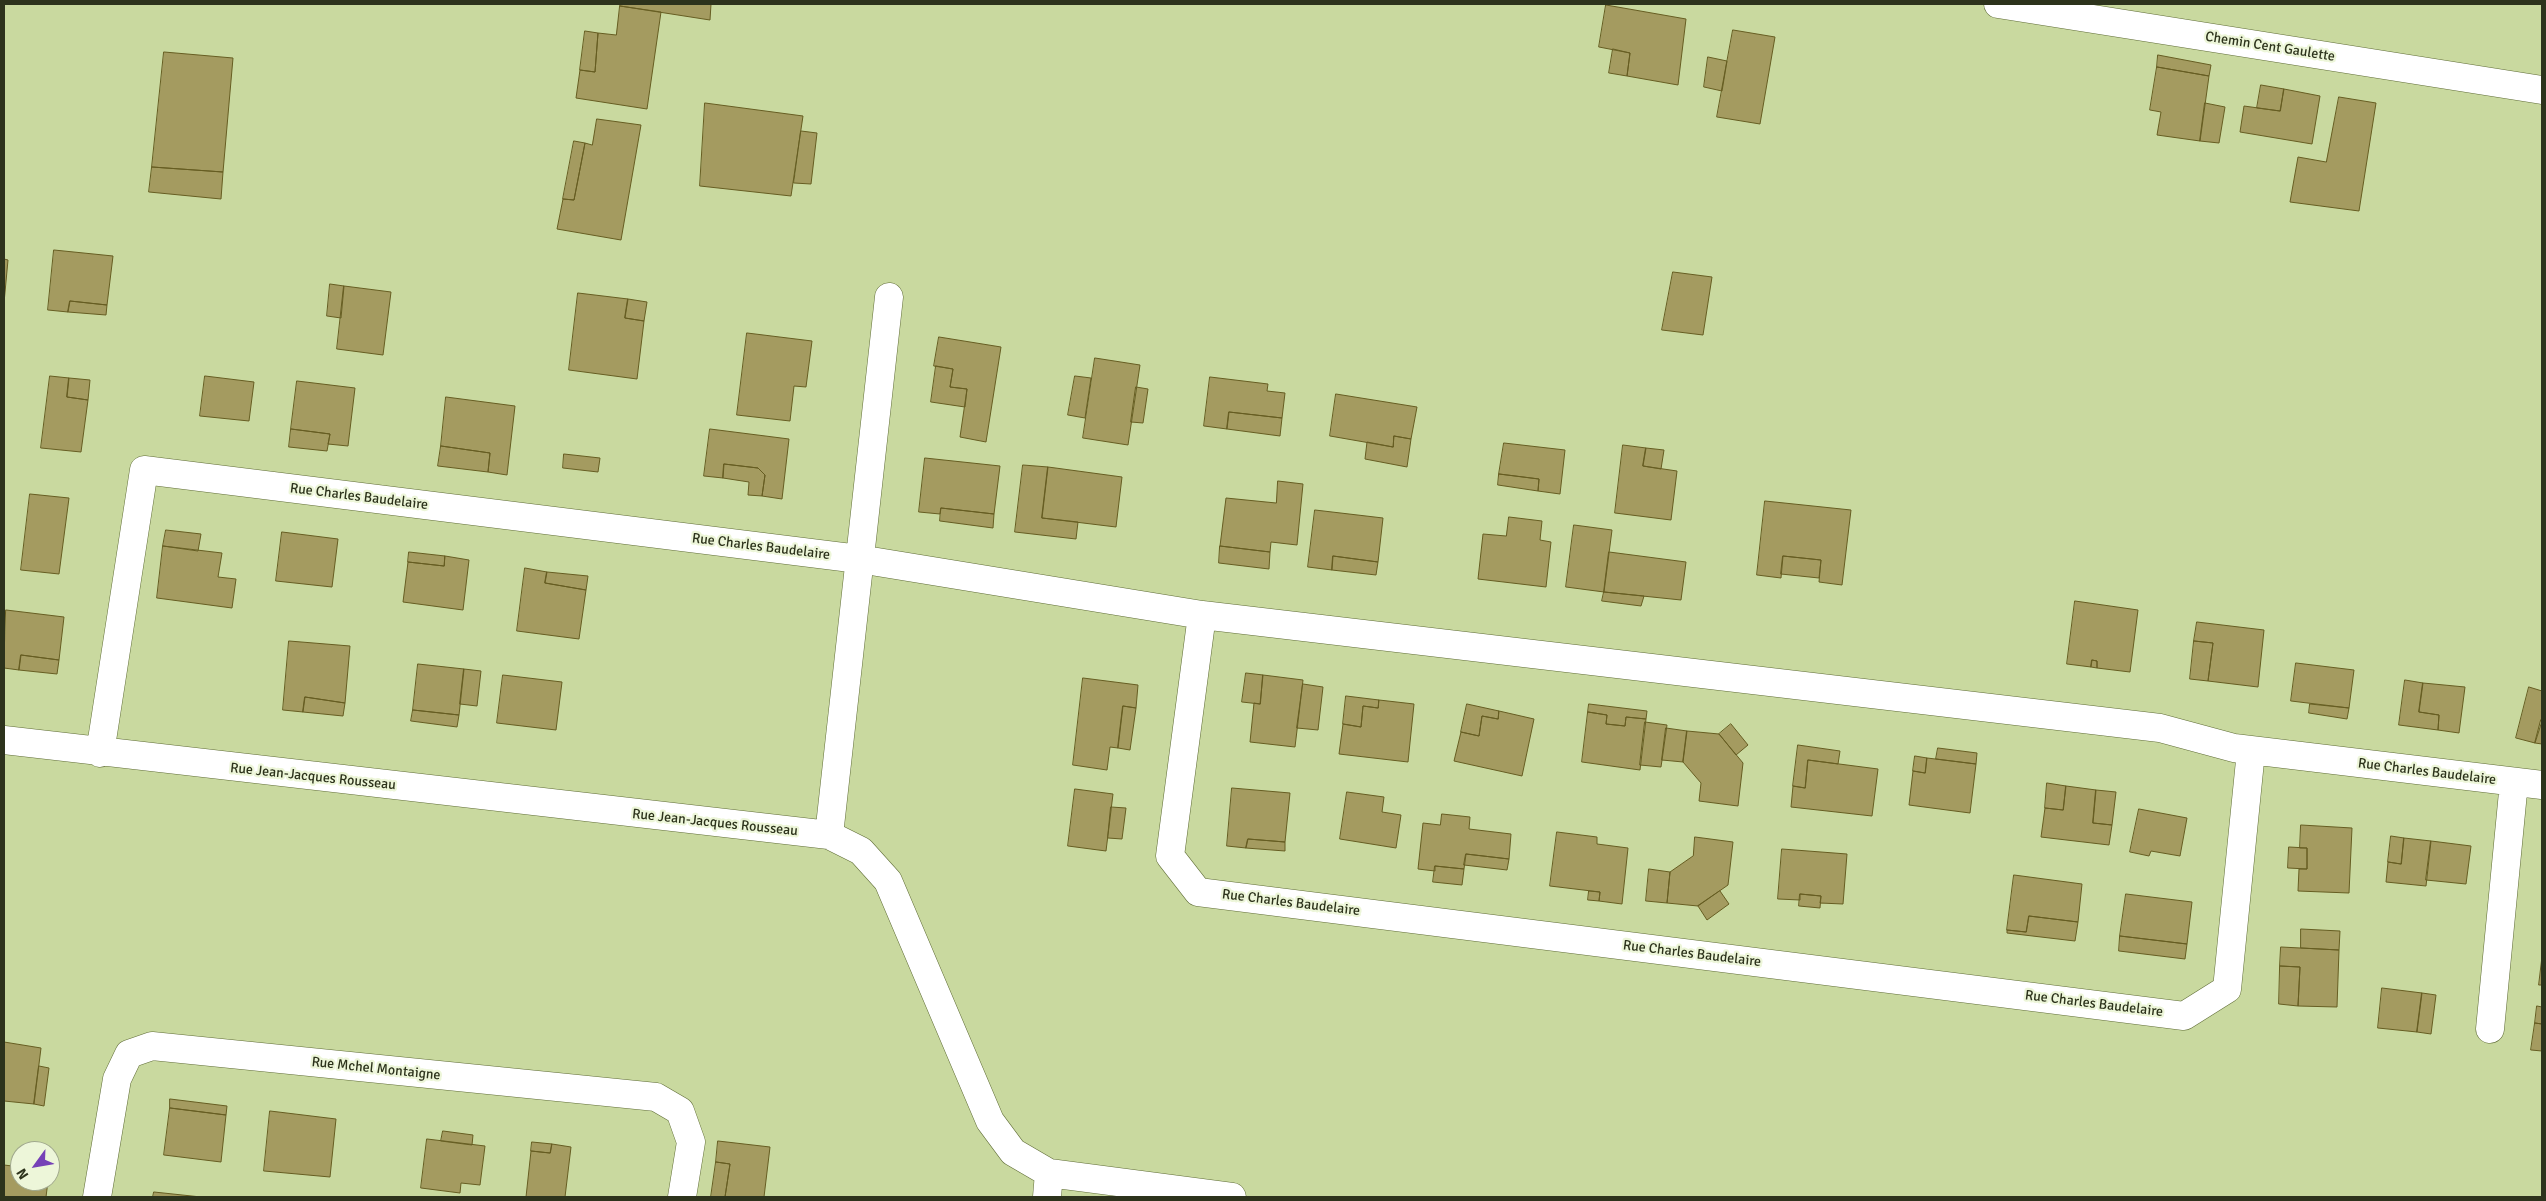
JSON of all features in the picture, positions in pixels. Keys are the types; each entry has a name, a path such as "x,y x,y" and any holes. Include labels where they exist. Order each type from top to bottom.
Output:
{"street":[{"name":"Chemin Cent Gaulette","path":"1998,4 2542,90"},
{"path":"828,835 889,297"},
{"name":"Rue Charles Baudelaire","path":"100,753 144,470 859,559 1202,615 2160,728 2251,751 2542,785"},
{"name":"Rue Charles Baudelaire","path":"1202,615 1170,856 1198,892 2184,1016 2228,989 2251,751"},
{"name":"Rue Jean-Jacques Rousseau","path":"4,740 100,753 828,835 861,851 888,880 990,1121 1014,1152 1048,1185 1232,1197"},
{"name":"Rue Charles Baudelaire","path":"2490,1029 2514,782"},
{"name":"Rue Mchel Montaigne","path":"97,1197 117,1079 129,1054 152,1046 656,1097 680,1111 691,1142 682,1197"}],"building":[{"path":"621,4 711,4 710,20 620,6"},
{"path":"1606,5 1686,19 1678,85 1627,76 1630,53 1599,47"},
{"path":"620,6 661,12 647,109 576,98 580,70 595,72 598,33 616,35"},
{"path":"1733,30 1775,37 1760,124 1717,117"},
{"path":"585,31 598,33 595,72 580,70"},
{"path":"1613,49 1630,53 1627,76 1609,73"},
{"path":"164,52 233,58 223,172 152,167"},
{"path":"2158,55 2211,65 2209,76 2157,67"},
{"path":"1708,57 1727,61 1722,91 1704,87"},
{"path":"2157,67 2209,76 2200,141 2157,135 2161,112 2150,110"},
{"path":"2261,85 2284,89 2280,111 2257,108"},
{"path":"2284,89 2320,96 2312,144 2240,132 2244,106 2280,111"},
{"path":"2339,97 2376,103 2359,211 2290,202 2298,157 2326,162"},
{"path":"705,103 803,116 791,196 700,186"},
{"path":"2205,103 2225,107 2219,143 2200,141"},
{"path":"597,119 641,125 621,240 557,229 563,199 574,200 585,143 592,145"},
{"path":"801,131 817,133 811,184 794,183"},
{"path":"574,141 585,143 574,200 563,199"},
{"path":"152,167 223,172 221,199 149,192"},
{"path":"54,250 113,256 107,305 70,301 68,312 48,310"},
{"path":"4,259 8,260 4,303"},
{"path":"1673,272 1712,277 1703,335 1662,330"},
{"path":"330,284 344,286 341,318 327,316"},
{"path":"344,286 391,292 383,355 337,349"},
{"path":"578,293 628,299 625,318 644,321 637,379 569,370"},
{"path":"628,299 647,302 644,321 625,318"},
{"path":"70,301 107,305 106,315 68,312"},
{"path":"747,333 812,341 806,387 794,386 790,421 737,415"},
{"path":"939,337 1001,347 986,442 960,437 967,389 950,387 953,369 934,366"},
{"path":"1095,358 1140,365 1128,445 1083,438"},
{"path":"936,366 953,369 950,387 967,389 965,407 931,402"},
{"path":"50,376 69,378 67,397 88,400 81,452 41,448"},
{"path":"205,376 254,382 249,421 200,416"},
{"path":"1075,376 1091,378 1085,418 1068,415"},
{"path":"1210,377 1268,384 1267,391 1285,393 1282,418 1229,412 1227,429 1204,426"},
{"path":"69,378 90,380 88,400 67,397"},
{"path":"297,381 355,388 348,446 328,444 330,434 291,429"},
{"path":"1136,387 1148,389 1143,423 1131,422"},
{"path":"1336,394 1417,407 1411,439 1394,436 1393,447 1330,436"},
{"path":"446,397 515,406 507,475 488,472 490,453 441,446"},
{"path":"1229,412 1282,418 1280,436 1227,429"},
{"path":"291,429 330,434 327,451 289,447"},
{"path":"710,429 789,439 782,499 762,496 765,475 758,468 724,464 723,478 704,476"},
{"path":"1394,436 1411,439 1407,467 1365,459 1367,442 1393,447"},
{"path":"1504,443 1565,450 1560,494 1538,491 1539,479 1499,474"},
{"path":"1623,445 1646,448 1643,466 1677,471 1671,520 1615,513"},
{"path":"441,446 490,453 488,472 438,466"},
{"path":"1646,448 1664,450 1661,469 1643,466"},
{"path":"564,454 600,458 598,472 563,468"},
{"path":"925,458 1000,466 994,514 941,508 940,514 919,512"},
{"path":"724,464 758,468 765,475 762,496 748,495 749,482 723,478"},
{"path":"1023,465 1048,467 1042,518 1078,522 1076,539 1015,532"},
{"path":"1048,467 1122,477 1116,527 1042,518"},
{"path":"1499,474 1539,479 1538,491 1498,485"},
{"path":"1278,481 1303,484 1297,545 1271,542 1270,552 1220,546 1226,498 1276,503"},
{"path":"30,494 69,498 59,574 21,570"},
{"path":"1765,501 1851,510 1842,585 1819,582 1821,560 1783,556 1781,578 1757,575"},
{"path":"941,508 994,514 993,528 940,521"},
{"path":"1315,510 1383,518 1378,562 1333,556 1332,570 1308,567"},
{"path":"1509,517 1542,521 1540,540 1551,542 1546,587 1478,579 1483,534 1506,536"},
{"path":"1574,525 1612,530 1604,592 1566,587"},
{"path":"166,530 201,534 198,551 163,546"},
{"path":"282,532 338,539 332,587 276,581"},
{"path":"163,546 222,553 218,577 236,579 232,608 157,598"},
{"path":"1220,546 1270,552 1269,569 1219,563"},
{"path":"409,552 445,556 444,566 408,562"},
{"path":"1609,552 1686,562 1681,600 1604,592"},
{"path":"445,556 469,560 463,610 403,602 408,562 444,566"},
{"path":"1333,556 1378,562 1376,575 1332,570"},
{"path":"1783,556 1821,560 1819,578 1781,574"},
{"path":"525,568 547,572 545,583 586,590 579,639 517,631"},
{"path":"547,572 588,576 586,590 545,583"},
{"path":"1604,592 1644,596 1641,606 1602,601"},
{"path":"2075,601 2138,610 2130,672 2097,668 2097,661 2092,660 2091,667 2067,664"},
{"path":"6,610 64,617 59,660 21,655 19,670 4,668"},
{"path":"2197,622 2264,630 2258,687 2208,681 2213,643 2194,641"},
{"path":"289,641 350,646 345,703 305,697 303,712 283,710"},
{"path":"2194,641 2213,643 2208,681 2190,679"},
{"path":"21,655 59,660 57,674 19,670"},
{"path":"2092,660 2097,661 2097,668 2091,667"},
{"path":"2296,663 2354,670 2349,708 2291,701"},
{"path":"418,664 464,669 459,715 413,710"},
{"path":"464,669 481,671 477,706 460,704"},
{"path":"1246,673 1263,675 1260,704 1242,702"},
{"path":"503,675 562,682 556,730 497,723"},
{"path":"1263,675 1303,680 1295,747 1250,742 1254,703 1260,704"},
{"path":"1083,678 1138,685 1136,708 1123,706 1118,748 1110,747 1107,770 1073,765"},
{"path":"2405,680 2423,683 2419,712 2439,715 2438,730 2399,725"},
{"path":"2423,683 2465,687 2459,733 2438,730 2439,715 2419,712"},
{"path":"1303,684 1323,687 1318,730 1297,728"},
{"path":"2529,687 2542,691 2542,721 2535,743 2516,738"},
{"path":"1346,696 1379,700 1378,708 1363,706 1361,727 1343,724"},
{"path":"305,697 345,703 343,716 303,712"},
{"path":"1379,700 1414,704 1408,762 1339,754 1343,724 1361,727 1363,706 1378,708"},
{"path":"1467,704 1499,711 1498,719 1482,716 1479,736 1461,732"},
{"path":"1589,704 1647,711 1646,719 1626,717 1625,726 1606,724 1607,715 1588,712"},
{"path":"2310,704 2349,708 2347,719 2309,713"},
{"path":"1123,706 1136,708 1130,750 1118,748"},
{"path":"413,710 459,715 457,727 411,721"},
{"path":"1499,711 1534,719 1522,776 1454,761 1461,732 1479,736 1482,716 1498,719"},
{"path":"1588,712 1607,715 1606,724 1625,726 1626,717 1646,719 1640,770 1582,762"},
{"path":"2542,721 2542,744 2535,743"},
{"path":"1645,722 1667,725 1661,767 1640,765"},
{"path":"1731,724 1748,745 1736,755 1719,734"},
{"path":"1666,728 1687,731 1683,762 1662,760"},
{"path":"1687,731 1719,734 1743,763 1738,806 1699,801 1701,783 1683,762"},
{"path":"1798,745 1840,751 1838,764 1808,760 1805,788 1793,786"},
{"path":"1938,748 1977,753 1976,764 1936,759"},
{"path":"1915,756 1927,758 1925,773 1913,771"},
{"path":"1927,758 1976,764 1970,813 1909,805 1913,771 1925,773"},
{"path":"1808,760 1878,769 1872,816 1791,807 1793,786 1805,788"},
{"path":"2047,783 2066,786 2063,810 2045,808"},
{"path":"2066,786 2096,790 2093,823 2112,825 2109,845 2041,837 2045,808 2063,810"},
{"path":"1232,788 1290,793 1285,842 1248,839 1246,848 1227,846"},
{"path":"1075,789 1113,794 1106,851 1068,846"},
{"path":"2096,790 2116,792 2112,825 2093,823"},
{"path":"1347,792 1384,797 1382,812 1401,815 1396,848 1340,839"},
{"path":"1111,807 1126,808 1122,839 1108,838"},
{"path":"2139,809 2187,818 2180,856 2151,851 2149,856 2130,852"},
{"path":"1442,814 1470,817 1469,829 1511,834 1509,859 1466,854 1464,869 1435,866 1435,871 1418,869 1423,823 1440,825"},
{"path":"2301,825 2352,828 2349,893 2298,891 2299,869 2307,869 2307,848 2300,848"},
{"path":"1557,832 1597,837 1597,844 1628,848 1622,904 1599,901 1600,892 1550,886"},
{"path":"2391,836 2404,838 2401,864 2388,862"},
{"path":"1695,837 1733,842 1728,885 1698,906 1667,903 1670,872 1693,856"},
{"path":"2404,838 2431,841 2426,886 2386,882 2388,862 2401,864"},
{"path":"1248,839 1285,842 1285,851 1246,848"},
{"path":"2431,841 2471,846 2466,884 2426,880"},
{"path":"2289,847 2307,848 2307,869 2288,868"},
{"path":"1782,849 1847,854 1843,904 1820,903 1821,896 1800,894 1800,900 1778,899"},
{"path":"1466,854 1509,859 1507,870 1464,865"},
{"path":"1435,866 1464,869 1462,885 1433,882"},
{"path":"1649,869 1670,872 1667,903 1646,901"},
{"path":"2014,875 2082,884 2078,922 2029,916 2026,932 2007,930"},
{"path":"1589,891 1600,892 1599,901 1588,900"},
{"path":"1720,891 1729,904 1707,920 1698,906"},
{"path":"1800,894 1821,896 1820,908 1799,906"},
{"path":"2126,894 2192,902 2187,944 2120,936"},
{"path":"2029,916 2078,922 2075,941 2007,933 2007,930 2026,932"},
{"path":"2301,929 2340,931 2339,950 2301,948"},
{"path":"2120,936 2187,944 2185,959 2119,951"},
{"path":"2281,947 2339,950 2337,1007 2298,1006 2300,967 2280,966"},
{"path":"2542,957 2542,985 2539,985"},
{"path":"2280,966 2300,967 2298,1006 2279,1004"},
{"path":"2382,988 2422,993 2417,1032 2378,1028"},
{"path":"2422,993 2436,995 2431,1034 2417,1032"},
{"path":"2537,1006 2542,1007 2542,1024 2535,1023"},
{"path":"2535,1023 2542,1024 2542,1051 2531,1050"},
{"path":"4,1042 41,1048 34,1104 4,1101"},
{"path":"39,1066 49,1068 44,1106 34,1104"},
{"path":"170,1099 227,1106 226,1115 170,1108"},
{"path":"170,1108 226,1115 221,1162 164,1155"},
{"path":"270,1111 336,1119 330,1177 264,1171"},
{"path":"443,1131 473,1135 472,1145 441,1141"},
{"path":"427,1139 485,1146 480,1185 461,1183 460,1193 421,1188"},
{"path":"718,1141 770,1147 764,1197 725,1197 730,1164 716,1162"},
{"path":"532,1142 552,1144 550,1153 531,1151"},
{"path":"552,1144 571,1147 565,1197 526,1197 531,1151 550,1153"},
{"path":"716,1162 730,1164 725,1197 711,1197"},
{"path":"4,1165 10,1166 10,1191 47,1191 46,1197 4,1197"},
{"path":"154,1192 201,1197 153,1197"}]}
